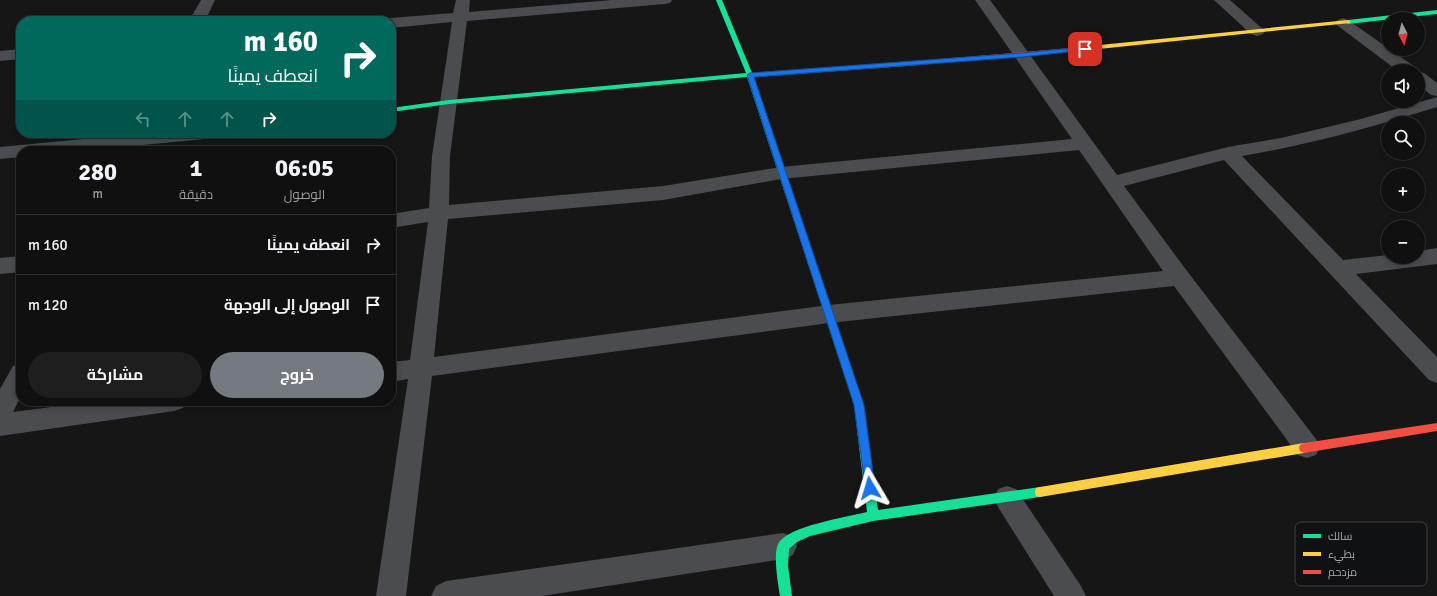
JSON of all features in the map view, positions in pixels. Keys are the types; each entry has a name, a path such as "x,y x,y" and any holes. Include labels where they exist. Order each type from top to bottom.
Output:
{"street":[{"path":"200,16 208,0"},
{"path":"396,22 462,9 665,0"},
{"path":"718,0 750,75 781,173 859,405 873,516"},
{"path":"982,0 1178,277 1307,447"},
{"path":"1221,0 1257,31"},
{"path":"391,596 421,368 439,213 441,156 453,61 462,9"},
{"path":"396,109 449,102 750,75 1022,55 1437,12"},
{"path":"1342,23 1399,64"},
{"path":"0,56 16,54"},
{"path":"1425,82 1437,91"},
{"path":"1111,183 1228,153 1281,144 1358,125 1437,102"},
{"path":"82,146 164,138"},
{"path":"396,221 439,213 662,193 781,173 1084,144"},
{"path":"0,153 16,152"},
{"path":"1228,153 1437,373"},
{"path":"1337,269 1437,256"},
{"path":"0,266 16,264"},
{"path":"396,371 829,314 1178,277"},
{"path":"0,413 16,383"},
{"path":"0,425 138,406"},
{"path":"446,596 783,546 793,538 809,531 873,516 1007,498 1307,447 1437,427"},
{"path":"1007,498 1071,596"},
{"path":"783,546 782,566 786,596"}],"traffic: fast":[{"path":"719,0 750,75 859,405 873,516"},
{"path":"1348,22 1437,12"},
{"path":"396,109 449,102 750,75 919,63"},
{"path":"786,596 782,566 783,546 793,538 809,531 873,516 1040,492"}],"traffic: slow":[{"path":"1070,50 1348,22"},
{"path":"1040,492 1304,448"}],"traffic: jam":[{"path":"919,63 1070,50"},
{"path":"1304,448 1437,427"}],"route":[{"path":"870,488 859,405 781,173 750,75 1085,49"}]}
